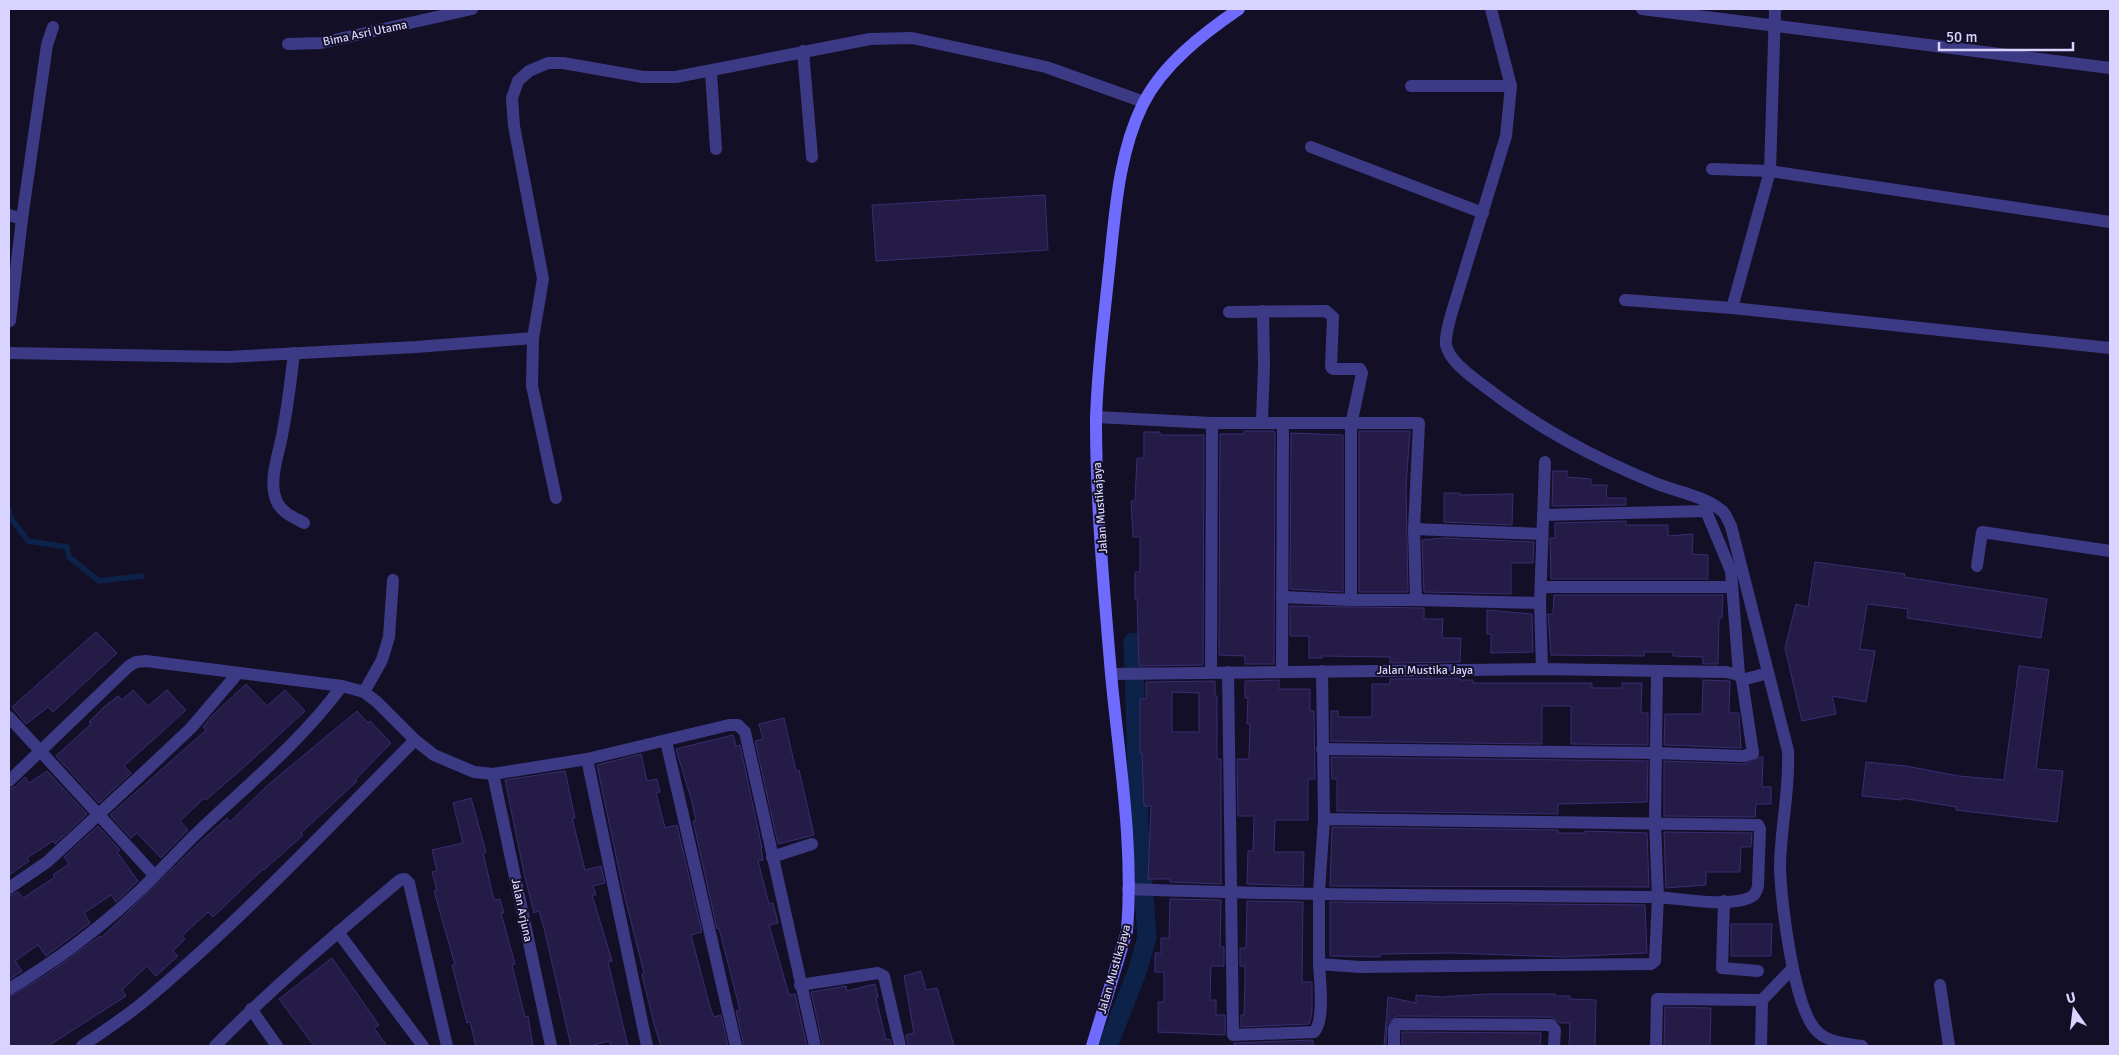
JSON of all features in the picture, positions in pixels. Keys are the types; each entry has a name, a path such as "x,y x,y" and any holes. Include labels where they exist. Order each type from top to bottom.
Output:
{"main road":[{"name":"Jalan Mustikajaya","path":"1092,1046 1127,931 1126,806 1111,674 1096,471 1096,417 1111,254 1124,160 1133,129 1144,102 1166,72 1189,48 1240,9"}],"street":[{"name":"Bima Asri Utama","path":"288,44 321,43 472,9"},
{"path":"1491,9 1511,86 1506,136 1447,330 1446,345 1453,359 1490,391 1547,431 1590,454 1657,484 1694,496 1723,511 1731,526 1788,751 1789,770 1780,868 1784,914 1793,968 1803,1006 1817,1032 1834,1041 1862,1046"},
{"path":"1642,9 2110,68"},
{"path":"1732,308 1770,170 1775,9"},
{"path":"10,321 22,219 47,44 53,27"},
{"path":"556,498 532,386 533,338 543,279 514,126 512,98 518,81 529,71 548,63 563,63 642,76 676,77 710,72 803,51 870,39 912,38 1046,67 1144,102"},
{"path":"803,51 812,157"},
{"path":"710,72 716,149"},
{"path":"1411,86 1511,86"},
{"path":"1311,147 1483,213"},
{"path":"1712,168 1770,170 2110,222"},
{"path":"9,215 22,219"},
{"path":"1625,300 1732,308 2110,348"},
{"path":"1262,421 1263,311"},
{"path":"1229,312 1326,311 1333,317 1331,367 1333,369 1360,369 1362,373 1351,425 1351,600"},
{"path":"9,353 227,357 533,338"},
{"path":"294,353 283,431 274,470 274,489 277,501 282,509 304,523"},
{"path":"1096,417 1212,423 1262,421 1351,425 1417,422 1420,425 1414,530 1416,600"},
{"path":"1211,671 1212,423"},
{"path":"1282,671 1283,423"},
{"path":"1542,669 1540,603 1545,462"},
{"path":"1322,750 1655,752 1751,755 1754,750 1740,678 1731,571 1706,511 1543,515"},
{"path":"1414,530 1542,534"},
{"path":"1977,566 1982,532 2110,551"},
{"path":"364,692 382,660 389,637 393,580"},
{"path":"1542,587 1731,587"},
{"path":"1282,597 1540,603"},
{"path":"9,782 129,666 136,662 146,661 342,686 364,692 434,755 474,772 493,774 587,759 729,724 738,725 744,732 814,1046"},
{"name":"Jalan Mustika Jaya","path":"1111,674 1211,671 1542,669 1726,672 1740,678"},
{"path":"1228,672 1233,1035 1314,1032 1319,1027 1319,892 1324,819 1322,671"},
{"path":"1319,964 1360,967 1651,964 1655,961 1658,897 1655,823 1657,671"},
{"path":"9,888 47,862 191,728 238,673"},
{"path":"1740,678 1768,673"},
{"path":"9,989 38,972 82,940 134,896 154,874 311,726 342,686"},
{"path":"9,717 154,874"},
{"path":"82,1046 146,1000 210,942 293,865 416,740"},
{"path":"666,741 736,1046"},
{"path":"587,759 647,1046"},
{"name":"Jalan Arjuna","path":"493,774 551,1046"},
{"path":"1128,889 1231,893 1319,892 1658,897 1724,901 1747,898 1757,890 1760,829 1758,825 1324,819"},
{"path":"772,856 812,844"},
{"path":"216,1046 252,1009 338,932 400,880 405,879 409,883 447,1046"},
{"path":"1724,901 1723,969 1758,971"},
{"path":"338,932 423,1046"},
{"path":"1761,1046 1762,1000 1793,968"},
{"path":"800,985 878,972 884,976 900,1046"},
{"path":"1940,985 1949,1046"},
{"path":"1656,1046 1657,999 1762,1000"},
{"path":"252,1009 277,1046"},
{"path":"1394,1046 1396,1025 1551,1024 1555,1030 1554,1046"}],"building":[{"path":"1045,195 1048,250 876,261 872,205"},
{"path":"1244,431 1274,431 1275,433 1274,664 1245,664 1245,656 1219,655 1220,434 1244,434"},
{"path":"1359,431 1410,431 1406,487 1408,592 1359,592"},
{"path":"1144,432 1160,432 1160,435 1204,435 1203,665 1139,666 1135,572 1140,572 1140,537 1133,537 1131,501 1135,501 1137,458 1144,458"},
{"path":"1291,433 1343,435 1343,592 1290,589"},
{"path":"1553,471 1567,471 1567,477 1591,479 1591,485 1607,485 1606,498 1626,498 1626,505 1552,506"},
{"path":"1444,493 1460,493 1460,495 1513,494 1512,525 1444,522"},
{"path":"1626,521 1626,525 1668,525 1668,536 1693,534 1692,554 1708,555 1708,579 1551,579 1550,538 1555,538 1555,523"},
{"path":"1444,538 1534,542 1533,563 1511,563 1511,594 1424,592 1422,540"},
{"path":"1815,562 1905,574 1904,577 2047,599 2041,638 1907,618 1908,609 1867,604 1860,649 1875,651 1866,702 1832,696 1836,714 1802,721 1785,648 1796,604 1808,607"},
{"path":"1554,595 1723,595 1722,618 1719,618 1718,664 1703,664 1703,657 1673,656 1673,652 1644,652 1644,656 1551,655 1548,614 1553,614"},
{"path":"1290,606 1424,608 1424,619 1443,619 1442,638 1461,638 1460,662 1390,663 1390,657 1322,656 1322,658 1309,658 1309,636 1290,636"},
{"path":"1487,610 1532,614 1533,652 1491,653 1491,634 1487,634"},
{"path":"96,632 117,653 53,712 48,707 26,724 12,707"},
{"path":"2019,666 2049,670 2036,769 2063,771 2057,822 1956,810 1956,807 1902,798 1902,800 1862,796 1866,762 1906,766 1959,776 2004,780"},
{"path":"1460,678 1460,680 1473,680 1473,683 1592,683 1592,688 1622,688 1622,683 1642,683 1641,713 1648,713 1648,745 1571,744 1571,706 1542,706 1542,744 1331,741 1331,711 1338,711 1338,717 1372,717 1372,684 1390,684 1390,679"},
{"path":"1279,680 1279,689 1310,689 1310,711 1314,711 1315,779 1308,779 1308,820 1275,820 1274,852 1304,852 1303,886 1247,884 1248,851 1253,851 1254,816 1238,816 1237,759 1249,759 1250,724 1247,724 1248,698 1245,698 1245,681"},
{"path":"1703,680 1730,681 1729,713 1739,713 1741,748 1664,745 1665,714 1702,714"},
{"path":"1215,681 1215,696 1217,696 1217,759 1221,759 1221,884 1170,882 1170,879 1148,879 1151,806 1144,806 1142,753 1140,753 1140,699 1146,699 1146,682","holes":["1172,692 1199,693 1199,732 1172,732"]},
{"path":"246,684 267,706 285,690 305,711 243,768 206,800 204,798 180,821 188,830 161,858 137,833 131,838 110,815 206,730 203,727 212,716"},
{"path":"133,690 148,706 167,690 186,710 124,766 131,773 99,803 56,756 91,724 89,722 104,707 118,696 122,700"},
{"path":"357,711 368,723 370,721 391,743 355,780 357,781 301,833 303,835 263,869 213,917 208,912 182,936 185,939 173,951 178,956 156,976 147,966 122,990 126,996 48,1046 9,1046 9,997 46,975 100,936 101,938 227,818 230,822 268,785"},
{"path":"784,718 796,771 799,770 814,835 778,844 755,741 763,739 759,724"},
{"path":"733,735 736,746 740,745 762,848 763,860 758,861 769,904 773,903 778,923 769,925 789,995 795,994 807,1046 744,1046 736,1011 740,1010 719,928 717,929 693,821 696,821 692,802 676,749"},
{"path":"641,754 647,781 657,779 660,792 656,793 665,828 677,825 702,932 691,935 710,1007 714,1017 721,1015 728,1046 661,1046 654,1024 597,765"},
{"path":"1331,757 1648,761 1647,802 1558,804 1558,814 1337,811 1337,779 1332,779"},
{"path":"1763,757 1762,787 1771,787 1771,804 1756,804 1755,817 1664,816 1664,761 1744,764"},
{"path":"47,771 87,814 55,844 53,841 27,858 29,861 9,875 9,789 15,787 25,777 29,783"},
{"path":"565,771 575,818 572,818 585,870 601,866 605,883 593,886 596,895 592,895 612,961 608,962 628,1046 611,1046 609,1041 590,1046 571,1046 544,928 539,911 534,913 524,873 505,780"},
{"path":"471,798 486,852 483,853 494,900 500,899 504,913 501,913 515,964 512,965 525,1017 528,1016 533,1046 476,1046 470,1022 467,1023 452,965 455,965 434,891 437,890 432,872 437,871 432,850 463,843 453,803"},
{"path":"98,826 120,850 117,852 138,881 116,902 111,895 84,913 90,923 46,956 38,945 15,961 22,971 9,980 9,896 18,892 23,898 55,877 53,875 69,864 64,857"},
{"path":"1332,827 1558,830 1558,833 1585,833 1585,831 1647,833 1649,887 1330,886"},
{"path":"1664,832 1752,833 1751,847 1741,847 1740,872 1706,872 1706,885 1666,888"},
{"path":"1170,899 1221,900 1220,947 1224,947 1224,966 1211,966 1210,1000 1216,1000 1216,1015 1225,1015 1225,1035 1158,1032 1158,1002 1164,1002 1164,972 1155,972 1155,953 1161,953 1161,938 1169,938"},
{"path":"1247,901 1303,902 1302,982 1312,982 1312,1013 1309,1024 1241,1027 1241,1015 1244,1015 1245,966 1240,966 1240,948 1246,948"},
{"path":"1330,902 1645,905 1647,953 1563,957 1452,953 1380,954 1380,957 1330,956"},
{"path":"1731,924 1772,924 1771,956 1731,956"},
{"path":"332,958 379,1025 374,1028 387,1046 314,1046 279,999"},
{"path":"921,971 926,990 937,988 954,1046 908,1046 906,1035 914,1033 904,976"},
{"path":"875,984 878,997 876,998 886,1040 890,1039 892,1046 823,1046 811,992 846,986 847,991"},
{"path":"1487,994 1555,994 1555,996 1570,996 1570,999 1596,1000 1595,1046 1569,1046 1570,1023 1560,1023 1551,1017 1397,1016 1387,1024 1386,1046 1384,1046 1388,997 1416,1003 1416,995 1441,997"},
{"path":"1665,1007 1711,1008 1710,1046 1664,1046"},
{"path":"1402,1032 1541,1033 1540,1046 1402,1046"},
{"path":"1313,1040 1313,1046 1234,1046 1234,1043"}],"waterway":[{"path":"9,510 10,517 28,541 67,547 69,557 99,581 142,576"},
{"path":"1108,1046 1138,969 1147,937 1139,826 1133,642"}]}
